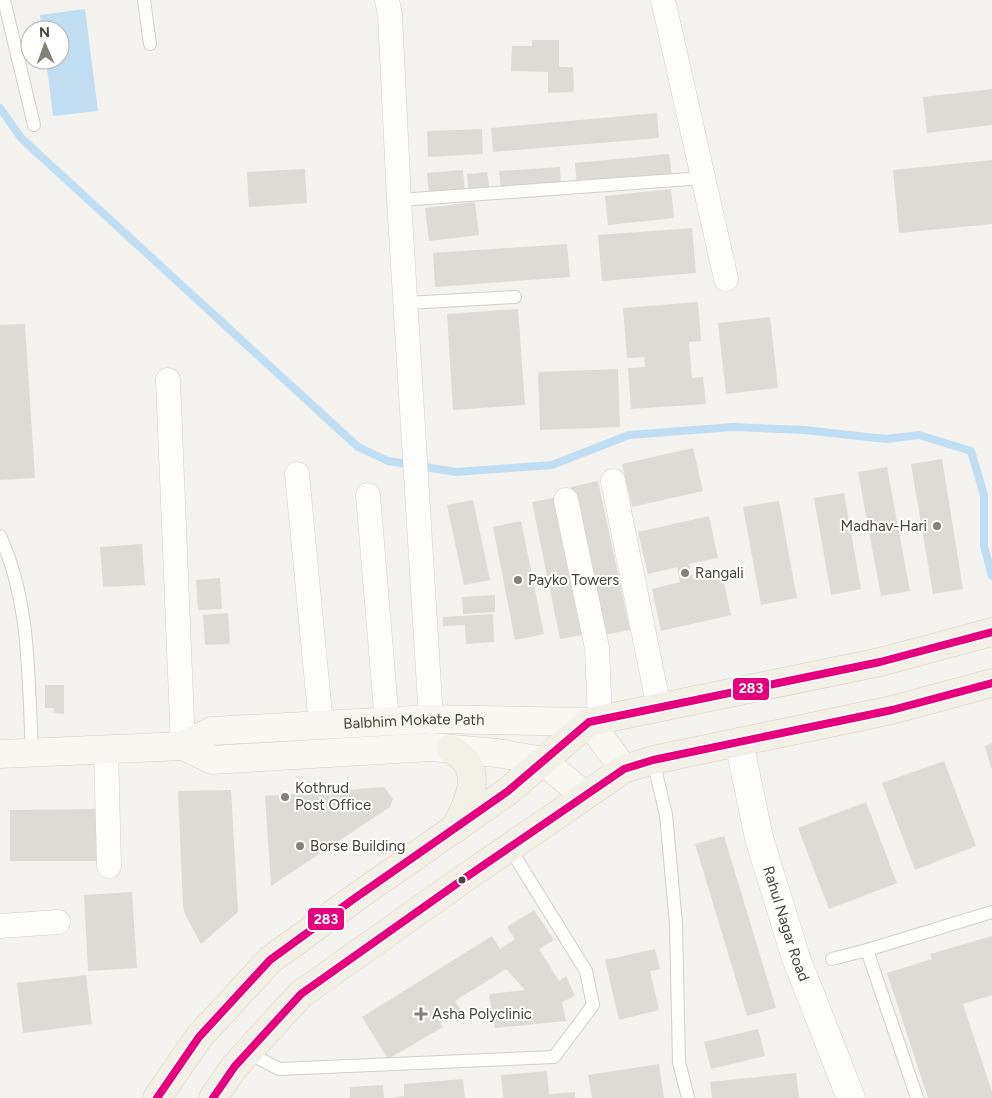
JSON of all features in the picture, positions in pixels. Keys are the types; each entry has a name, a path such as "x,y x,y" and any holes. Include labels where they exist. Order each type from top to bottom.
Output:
{"main road":[{"path":"157,1098 199,1037 270,960 508,791 543,760 594,721 880,662 992,632"},
{"path":"213,1098 247,1052 301,994 509,847 624,769 653,760 892,710 992,683"},
{"name":"Balbhim Mokate Path","path":"0,754 183,746 212,731 431,719 594,721"},
{"path":"594,721 624,769"},
{"name":"Balbhim Mokate Path","path":"183,746 212,760 431,747 497,753 543,760"},
{"path":"452,749 465,760 471,769 472,779 469,796 455,828"},
{"path":"543,760 584,795"}],"street":[{"path":"387,0 390,16 399,200 431,719"},
{"path":"663,0 726,279"},
{"path":"168,380 183,746"},
{"path":"297,474 321,725"},
{"path":"613,481 659,708"},
{"path":"368,495 387,722"},
{"path":"566,500 596,648 594,721"},
{"name":"Rahul Nagar Road","path":"739,742 759,838 796,958 851,1098"},
{"path":"106,749 109,866"},
{"path":"0,926 58,922"}],"lane":[{"path":"4,0 34,125"},
{"path":"144,0 150,44"},
{"path":"399,200 703,178"},
{"path":"406,303 515,297"},
{"path":"0,536 7,550 15,580 25,630 32,752"},
{"path":"653,760 666,815 676,924 679,1062 688,1098"},
{"path":"247,1052 279,1069 554,1057 592,1005 586,971 509,847"},
{"path":"832,959 992,912"},
{"path":"867,950 917,1098"}],"water":[{"path":"85,9 98,111 53,116 47,70 70,70 70,20 41,20 40,15"}],"building":[{"path":"532,40 559,40 559,67 573,67 574,92 548,93 548,72 511,71 512,46 532,46"},
{"path":"992,89 992,125 927,133 923,97"},
{"path":"657,113 659,138 493,152 491,128"},
{"path":"482,129 483,154 428,157 427,131"},
{"path":"669,154 672,176 577,186 575,163"},
{"path":"992,160 992,224 899,233 893,170"},
{"path":"560,167 561,187 501,190 499,171"},
{"path":"305,169 307,203 249,207 247,172"},
{"path":"463,170 465,192 429,195 427,173"},
{"path":"487,172 490,192 469,194 467,174"},
{"path":"671,189 674,218 608,225 605,196"},
{"path":"475,202 479,235 429,241 425,208"},
{"path":"692,228 696,273 602,281 598,235"},
{"path":"567,244 570,277 435,287 433,253"},
{"path":"698,302 701,341 689,342 692,378 703,377 706,404 631,409 628,368 645,367 644,357 627,358 623,308"},
{"path":"518,309 525,405 453,410 447,314"},
{"path":"770,317 778,388 726,394 718,323"},
{"path":"25,324 35,478 0,480 0,325"},
{"path":"618,369 620,427 540,430 538,372"},
{"path":"693,448 703,491 632,507 622,464"},
{"name":"Madhav-Hari","path":"942,459 963,589 933,594 911,464"},
{"path":"887,467 910,591 881,596 858,472"},
{"path":"598,481 630,630 603,635 571,487"},
{"path":"844,493 861,589 831,595 814,498"},
{"path":"558,497 586,634 560,639 532,502"},
{"path":"473,500 490,580 464,585 447,505"},
{"path":"779,501 797,598 761,605 743,507"},
{"name":"Rangali","path":"709,516 718,558 689,564 693,579 722,573 731,615 661,631 652,589 680,582 677,567 648,574 638,532"},
{"name":"Payko Towers","path":"521,521 544,634 515,640 493,527"},
{"path":"142,544 145,585 103,587 100,547"},
{"path":"220,578 222,609 198,610 196,580"},
{"path":"495,595 495,612 463,614 462,597"},
{"path":"228,613 230,644 205,645 203,615"},
{"path":"493,614 494,642 466,644 465,625 443,626 443,617"},
{"path":"45,685 64,685 64,714 54,713 54,708 45,708"},
{"path":"992,743 992,768 991,768 985,746"},
{"path":"944,761 976,846 915,870 882,783"},
{"name":"Borse Building","path":"384,787 393,799 390,807 271,886 265,796"},
{"path":"231,790 238,912 201,944 185,914 183,906 178,791"},
{"path":"866,802 897,883 829,909 798,828"},
{"path":"102,809 102,861 10,861 10,810"},
{"path":"724,836 776,1008 747,1016 695,844"},
{"path":"132,892 137,968 88,971 84,895"},
{"path":"534,910 554,940 539,949 559,981 566,976 575,996 562,1002 566,1021 495,1028 489,994 525,990 506,969 455,1001 461,1010 440,1022 443,1027 388,1059 362,1017 492,936 500,949 515,939 507,927"},
{"path":"992,936 992,995 963,1004 992,1092 992,1098 928,1098 887,973 932,959 930,954"},
{"path":"655,949 660,969 650,971 659,1010 619,1020 605,960"},
{"path":"86,975 92,1024 23,1033 17,983"},
{"path":"758,1029 765,1056 711,1069 704,1042"},
{"path":"659,1064 664,1098 592,1098 588,1075"},
{"path":"547,1071 549,1094 575,1092 575,1098 503,1098 501,1075"},
{"path":"796,1073 799,1098 712,1098 710,1082"},
{"path":"463,1079 465,1098 394,1098 404,1096 404,1084"},
{"path":"383,1085 384,1098 350,1098 350,1087"}],"waterway":[{"path":"0,108 21,138 358,447 388,461 456,472 552,465 629,435 733,427 804,430 886,439 919,435 971,451 984,495 984,546 992,576"}],"transit line":[{"name":"283","path":"157,1098 199,1037 270,960 508,791 589,722 880,662 992,632"},
{"name":"283","path":"213,1098 235,1066 301,994 462,880 624,769 653,760 892,710 992,683"}],"place":[{"name":"Madhav-Hari","path":"937,526"},
{"name":"Rangali","path":"685,573"},
{"name":"Payko Towers","path":"518,580"},
{"name":"Kothrud Post Office","path":"285,797"},
{"name":"Borse Building","path":"300,846"},
{"name":"Asha Polyclinic","path":"421,1014"}]}
